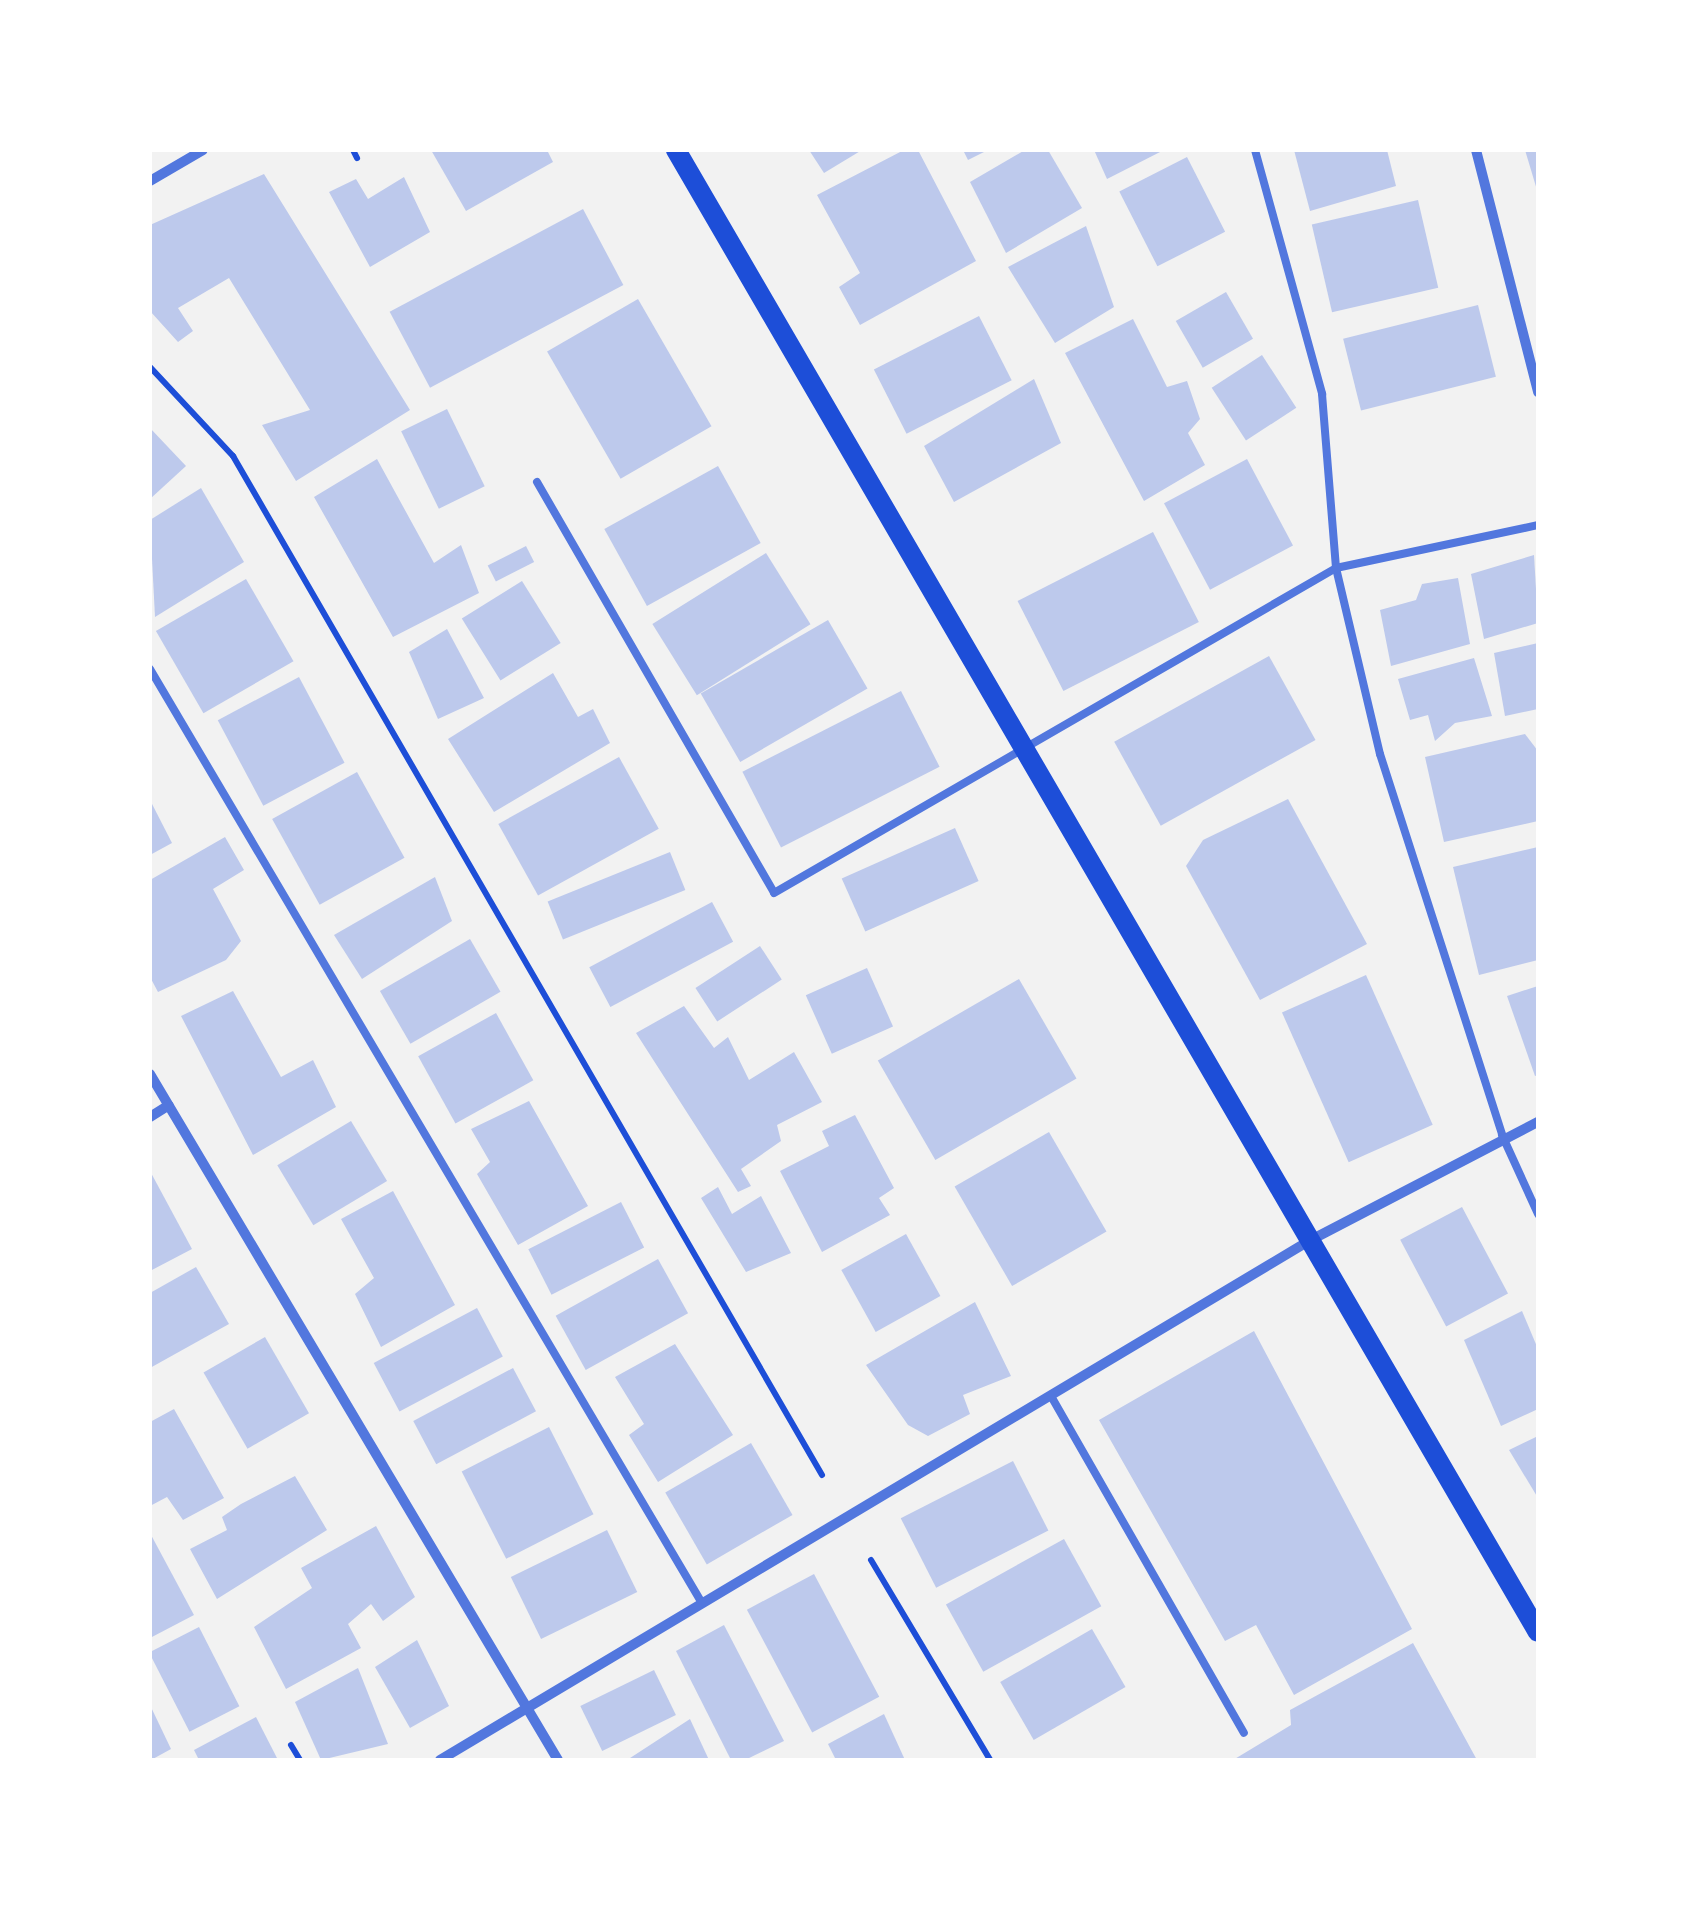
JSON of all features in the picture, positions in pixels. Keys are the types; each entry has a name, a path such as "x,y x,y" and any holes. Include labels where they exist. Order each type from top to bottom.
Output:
{"main road":[{"path":"676,150 1018,750 1538,1632"}],"street":[{"path":"150,182 202,150"},
{"path":"1476,150 1538,392"},
{"path":"150,1074 558,1760"},
{"path":"150,1117 169,1105"},
{"path":"440,1760 1309,1241 1502,1135 1538,1122"}],"lane":[{"path":"1256,150 1322,394 1336,568 1380,754 1502,1135 1538,1214"},
{"path":"537,482 774,894 1336,568 1538,524"},
{"path":"150,669 702,1602"},
{"path":"1051,1396 1244,1733"}],"path":[{"path":"353,150 358,158"},
{"path":"150,367 233,456 990,1760"},
{"path":"291,1745 300,1760"}],"building":[{"path":"431,150 547,150 553,162 466,211"},
{"path":"809,150 862,150 824,173"},
{"path":"904,150 918,150 976,261 860,325 839,287 860,273 817,195"},
{"path":"963,150 988,150 968,160"},
{"path":"1025,150 1048,150 1082,208 1006,253 970,182"},
{"path":"1094,150 1164,150 1107,179"},
{"path":"1294,150 1387,150 1396,186 1310,211"},
{"path":"1525,150 1538,150 1538,190 1537,190"},
{"path":"1187,157 1225,232 1157,266 1119,192"},
{"path":"264,174 410,410 296,481 262,425 310,410 229,278 178,308 193,331 178,342 150,311 150,225"},
{"path":"404,177 430,232 370,267 329,192 356,179 368,199"},
{"path":"1418,200 1438,288 1332,312 1312,225"},
{"path":"583,209 623,285 430,388 390,312"},
{"path":"1086,226 1114,307 1055,343 1008,267"},
{"path":"1226,292 1253,339 1203,368 1176,321"},
{"path":"638,299 712,426 621,479 547,352"},
{"path":"1478,305 1496,377 1361,410 1343,339"},
{"path":"979,316 1012,380 907,434 874,370"},
{"path":"1133,319 1167,387 1187,381 1200,419 1188,433 1205,465 1144,501 1065,353"},
{"path":"1262,355 1296,408 1246,441 1212,388"},
{"path":"1034,379 1061,443 954,502 924,446"},
{"path":"447,409 485,486 439,509 401,431"},
{"path":"150,428 186,466 150,499"},
{"path":"377,459 434,563 461,545 479,593 393,637 314,497"},
{"path":"1247,459 1293,546 1210,590 1164,503"},
{"path":"718,466 761,543 647,606 604,529"},
{"path":"201,488 244,562 155,617 150,520"},
{"path":"1153,532 1199,622 1063,691 1018,601"},
{"path":"526,546 534,562 496,582 488,566"},
{"path":"766,553 811,624 697,695 652,624"},
{"path":"1534,555 1538,623 1484,639 1471,574"},
{"path":"1458,578 1470,644 1391,666 1380,610 1416,600 1422,584"},
{"path":"246,579 294,661 203,713 156,631"},
{"path":"522,581 561,643 500,681 462,619"},
{"path":"828,620 868,688 740,762 701,694"},
{"path":"447,629 484,698 438,719 409,652"},
{"path":"1538,643 1538,709 1505,716 1494,653"},
{"path":"1269,656 1316,740 1161,826 1114,742"},
{"path":"1474,658 1492,716 1455,723 1435,741 1428,715 1410,720 1398,679"},
{"path":"553,673 578,717 593,709 610,743 494,812 448,739"},
{"path":"299,677 345,763 263,806 218,720"},
{"path":"901,691 940,767 781,848 742,772"},
{"path":"1525,734 1538,751 1538,821 1444,842 1425,757"},
{"path":"619,757 659,829 538,896 498,824"},
{"path":"357,772 405,858 320,905 272,819"},
{"path":"1288,799 1367,944 1260,1000 1186,866 1203,840"},
{"path":"150,800 172,843 150,855"},
{"path":"955,828 979,881 865,931 842,878"},
{"path":"225,837 244,870 213,889 241,941 226,960 158,992 150,977 150,880"},
{"path":"1538,847 1538,960 1479,975 1453,867"},
{"path":"670,852 685,890 563,939 548,901"},
{"path":"435,877 452,921 362,979 334,935"},
{"path":"712,902 733,942 610,1007 589,967"},
{"path":"470,939 500,992 410,1044 380,991"},
{"path":"760,946 782,980 717,1021 695,988"},
{"path":"867,968 893,1026 832,1054 806,995"},
{"path":"1366,975 1433,1125 1349,1162 1282,1012"},
{"path":"1019,979 1076,1079 935,1160 878,1060"},
{"path":"1538,986 1538,1075 1535,1076 1507,996"},
{"path":"233,991 281,1077 313,1060 336,1107 253,1155 181,1016"},
{"path":"684,1006 714,1048 728,1037 749,1080 794,1052 822,1102 777,1125 781,1141 741,1169 751,1186 738,1192 636,1033"},
{"path":"496,1013 533,1080 455,1123 418,1056"},
{"path":"529,1101 588,1206 518,1245 477,1174 490,1162 471,1129"},
{"path":"855,1115 894,1188 879,1198 890,1215 822,1252 780,1171 829,1146 822,1131"},
{"path":"351,1121 387,1181 313,1225 277,1165"},
{"path":"1049,1132 1106,1232 1012,1286 955,1186"},
{"path":"150,1171 192,1249 150,1271"},
{"path":"718,1187 732,1214 761,1196 791,1253 746,1272 701,1198"},
{"path":"393,1191 455,1305 381,1347 355,1294 374,1278 341,1219"},
{"path":"621,1202 644,1247 551,1295 528,1249"},
{"path":"1462,1207 1508,1294 1446,1326 1400,1240"},
{"path":"906,1234 940,1296 876,1332 841,1270"},
{"path":"658,1259 688,1313 586,1370 556,1316"},
{"path":"196,1267 229,1324 150,1368 150,1293"},
{"path":"975,1302 1011,1376 963,1395 970,1414 928,1436 908,1425 866,1365"},
{"path":"477,1308 503,1357 400,1411 374,1363"},
{"path":"1522,1311 1538,1349 1538,1409 1501,1426 1464,1340"},
{"path":"1254,1331 1412,1629 1294,1695 1256,1625 1225,1641 1099,1420"},
{"path":"265,1337 309,1413 248,1449 204,1372"},
{"path":"675,1344 733,1435 658,1482 629,1435 644,1424 615,1377"},
{"path":"513,1368 536,1411 436,1464 413,1421"},
{"path":"174,1409 224,1498 183,1520 167,1497 150,1506 150,1422"},
{"path":"549,1427 593,1514 506,1559 462,1471"},
{"path":"1538,1436 1538,1498 1509,1450"},
{"path":"751,1443 793,1515 707,1564 665,1492"},
{"path":"1013,1461 1048,1530 936,1588 901,1518"},
{"path":"295,1476 327,1530 217,1599 190,1549 227,1530 222,1517"},
{"path":"376,1526 415,1597 383,1621 371,1604 348,1624 361,1648 286,1689 254,1627 312,1588 301,1568"},
{"path":"607,1530 637,1592 541,1639 511,1577"},
{"path":"150,1533 194,1615 150,1638"},
{"path":"1064,1539 1101,1606 983,1672 946,1604"},
{"path":"814,1574 879,1697 812,1732 747,1610"},
{"path":"724,1625 784,1741 745,1760 731,1760 676,1651"},
{"path":"199,1627 239,1706 190,1732 150,1652"},
{"path":"1092,1629 1126,1687 1034,1740 1000,1682"},
{"path":"417,1640 449,1706 410,1728 375,1667"},
{"path":"1413,1643 1477,1760 1233,1760 1291,1725 1290,1710"},
{"path":"358,1668 388,1744 321,1760 295,1702"},
{"path":"654,1670 676,1715 602,1751 580,1706"},
{"path":"150,1705 171,1749 151,1760 150,1760"},
{"path":"884,1714 905,1760 836,1760 828,1744"},
{"path":"256,1717 278,1760 199,1760 194,1750"},
{"path":"690,1719 709,1760 627,1760"}]}
